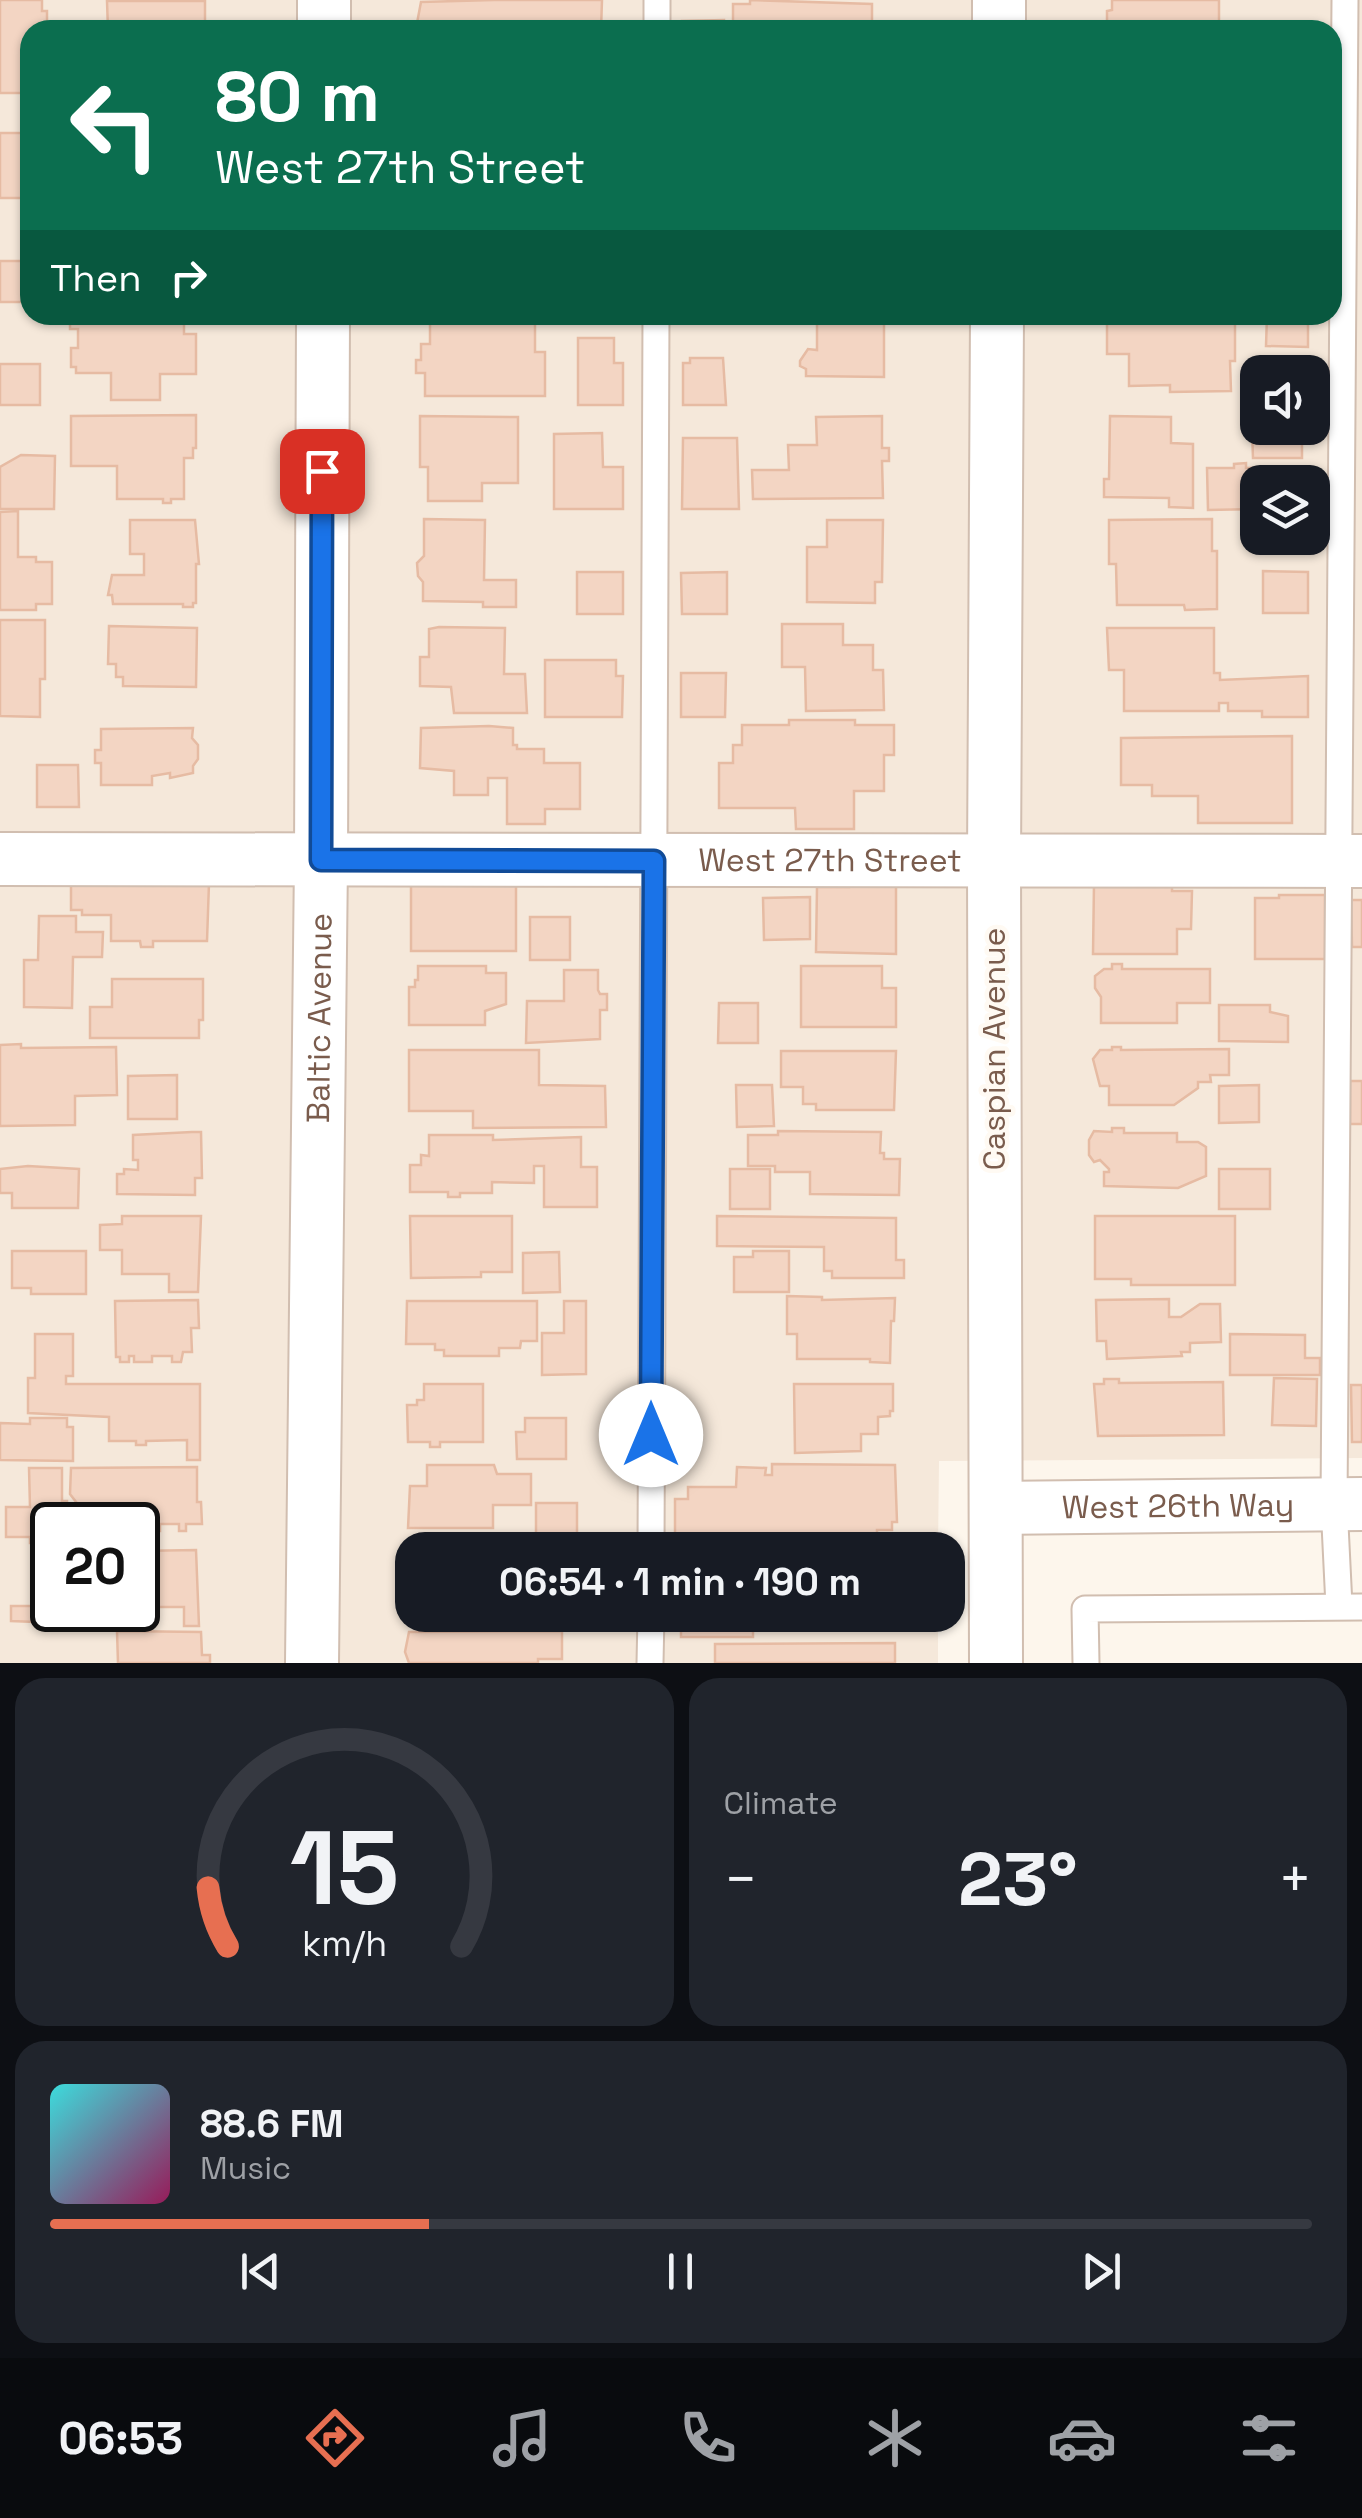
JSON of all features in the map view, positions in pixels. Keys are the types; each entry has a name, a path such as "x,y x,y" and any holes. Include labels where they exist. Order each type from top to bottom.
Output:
{"street":[{"name":"Baltic Avenue","path":"312,1663 323,325"},
{"name":"Caspian Avenue","path":"996,1663 997,325"},
{"name":"West 27th Street","path":"0,859 1350,861"},
{"name":"West 26th Way","path":"996,1508 1348,1504"}],"lane":[{"path":"1086,1663 1085,1609 1350,1607 1344,0"},
{"path":"651,1532 656,325"},
{"path":"650,1663 651,1632"}],"shaded area":[{"path":"0,0 1362,0 1362,1458 939,1461 938,1532 395,1532 395,1632 938,1632 938,1663 0,1663"}],"building":[{"path":"0,0 42,0 47,20 20,20 20,93 0,93"},
{"path":"602,0 601,20 418,20 421,2"},
{"path":"750,0 872,4 872,20 733,20 733,4 750,4"},
{"path":"1112,0 1219,0 1219,20 1107,20 1107,11 1112,10"},
{"path":"107,1 205,1 205,20 108,20"},
{"path":"0,133 20,133 20,198 0,198"},
{"path":"0,261 20,261 20,302 0,302"},
{"path":"70,325 184,325 184,334 196,334 196,374 160,374 160,400 111,400 111,373 76,373 76,367 71,367 71,348 78,348 78,329 70,329"},
{"path":"430,325 535,325 535,352 545,352 545,396 425,396 425,373 416,373 416,360 421,360 421,344 430,344"},
{"path":"817,325 884,325 884,377 806,376 800,361 808,349 817,350"},
{"path":"1107,325 1235,325 1231,391 1170,392 1170,385 1129,386 1129,354 1107,354"},
{"path":"1267,325 1308,325 1308,347 1266,346"},
{"path":"578,338 614,338 614,363 623,363 623,405 578,405"},
{"path":"690,358 723,358 726,405 683,405 683,363 690,363"},
{"path":"0,364 40,364 40,405 0,405"},
{"path":"196,415 196,448 193,458 184,458 184,499 163,503 163,499 117,499 117,466 71,466 71,416"},
{"path":"420,416 518,417 518,483 482,483 482,501 428,501 428,467 420,467"},
{"path":"882,416 882,448 889,448 889,461 882,461 883,498 753,499 752,470 789,470 788,445 817,445 816,417"},
{"path":"1110,416 1171,417 1171,443 1193,444 1193,508 1169,507 1169,498 1104,497 1104,479 1109,479"},
{"path":"602,433 603,467 623,467 623,509 554,509 554,434"},
{"path":"683,438 737,438 739,509 682,509"},
{"path":"1253,445 1302,445 1302,458 1253,458"},
{"path":"21,455 55,456 54,509 0,509 0,467"},
{"path":"1246,463 1240,465 1240,509 1208,510 1207,468 1234,468 1234,464"},
{"path":"18,511 18,557 52,562 52,604 36,604 36,610 0,610 0,512"},
{"path":"424,519 485,520 484,580 516,580 516,607 423,601 417,563 424,556"},
{"path":"1212,519 1212,551 1217,551 1217,609 1117,605 1116,564 1109,564 1109,520"},
{"path":"130,520 195,520 199,564 193,607 113,604 112,595 108,595 112,575 144,575 144,554 130,554"},
{"path":"827,520 883,520 882,582 875,582 875,603 807,602 807,547 827,547"},
{"path":"1263,571 1308,572 1308,613 1263,613"},
{"path":"577,572 623,572 623,614 577,614"},
{"path":"727,572 727,614 682,614 681,573"},
{"path":"0,620 45,620 45,679 40,679 40,717 0,716"},
{"path":"782,624 843,624 843,645 873,645 873,670 883,670 884,710 806,711 805,667 782,667"},
{"path":"109,626 197,628 196,687 123,686 123,677 116,677 116,664 108,664"},
{"path":"505,628 504,674 525,674 527,713 454,713 451,687 420,686 420,657 429,657 429,629"},
{"path":"1107,628 1214,628 1214,673 1220,673 1220,680 1308,676 1308,717 1262,717 1262,711 1228,711 1228,703 1219,703 1219,711 1124,711 1124,670 1109,670"},
{"path":"545,660 616,660 616,676 623,676 622,717 545,717"},
{"path":"681,673 726,673 725,717 681,717"},
{"path":"789,720 855,720 855,725 894,725 894,755 884,755 884,791 854,791 854,829 796,829 795,808 719,808 719,763 733,763 733,745 742,745 742,725 789,725"},
{"path":"193,728 198,759 193,773 170,778 170,773 152,776 152,785 101,785 101,763 95,763 95,750 101,750 101,729"},
{"path":"421,728 513,728 513,745 517,749 544,749 544,763 580,763 580,809 545,809 545,824 507,824 507,778 488,778 488,795 454,795 454,771 420,768"},
{"path":"1292,736 1292,823 1198,823 1198,796 1152,796 1152,785 1121,785 1121,738"},
{"path":"37,765 78,765 79,807 37,807"},
{"path":"849,882 896,882 896,954 816,952 817,887 849,887"},
{"path":"71,883 209,883 207,941 153,941 153,947 141,947 140,941 111,941 111,915 82,915 82,910 71,910"},
{"path":"411,884 516,884 516,951 411,951"},
{"path":"1094,884 1172,885 1172,891 1192,891 1191,929 1177,929 1177,954 1093,954"},
{"path":"1325,895 1325,959 1255,959 1255,898"},
{"path":"810,897 810,939 764,940 763,898"},
{"path":"1351,900 1362,900 1362,947 1352,947"},
{"path":"39,916 76,916 76,932 103,932 102,957 73,957 72,1008 24,1007 24,960 38,960"},
{"path":"530,917 570,917 570,960 530,960"},
{"path":"1112,964 1122,964 1122,969 1210,969 1210,1003 1177,1003 1177,1023 1101,1023 1101,997 1095,988 1095,976 1104,969 1112,969"},
{"path":"418,966 486,966 486,973 506,973 506,1004 485,1011 485,1025 409,1025 409,987 415,987 418,980"},
{"path":"801,966 882,966 882,988 896,988 896,1027 801,1027"},
{"path":"564,970 598,970 598,990 607,994 607,1010 600,1010 600,1039 526,1043 527,1001 564,1001"},
{"path":"112,979 203,979 199,1038 90,1038 90,1007 112,1007"},
{"path":"719,1003 758,1003 758,1043 718,1043"},
{"path":"1219,1005 1270,1005 1270,1012 1288,1016 1288,1042 1219,1041"},
{"path":"21,1044 21,1048 116,1047 117,1095 75,1096 75,1125 0,1126 0,1045"},
{"path":"1229,1049 1229,1075 1210,1075 1211,1082 1198,1082 1198,1088 1174,1105 1109,1105 1109,1086 1100,1086 1093,1059 1100,1050"},
{"path":"409,1050 539,1050 539,1085 605,1086 606,1127 473,1128 473,1111 409,1111"},
{"path":"781,1051 896,1051 894,1110 816,1110 816,1104 803,1104 803,1087 781,1087"},
{"path":"177,1075 177,1119 128,1119 128,1076"},
{"path":"1350,1081 1362,1081 1362,1124 1350,1124"},
{"path":"736,1085 772,1085 774,1126 737,1127"},
{"path":"1259,1085 1259,1122 1219,1123 1219,1086"},
{"path":"1112,1128 1124,1128 1124,1133 1177,1133 1177,1142 1198,1142 1206,1147 1206,1176 1178,1188 1104,1186 1104,1172 1109,1169 1089,1155 1089,1140 1094,1131 1112,1132"},
{"path":"778,1131 881,1132 880,1153 884,1153 884,1159 900,1159 899,1195 810,1194 810,1172 775,1172 775,1166 748,1166 748,1135 778,1135"},
{"path":"201,1132 202,1178 195,1178 195,1195 117,1194 117,1174 124,1174 124,1169 138,1170 138,1160 133,1160 133,1135"},
{"path":"429,1135 493,1135 493,1140 581,1137 581,1167 597,1167 597,1207 544,1207 544,1166 534,1166 534,1183 492,1182 492,1193 448,1197 448,1192 410,1192 410,1165 421,1165 421,1155 429,1156"},
{"path":"0,1169 79,1169 78,1208 12,1208 12,1193 0,1193"},
{"path":"730,1169 770,1169 770,1209 730,1209"},
{"path":"1219,1169 1270,1169 1270,1209 1219,1209"},
{"path":"122,1216 201,1216 198,1292 169,1292 169,1274 122,1274 122,1250 100,1250 100,1225 122,1224"},
{"path":"410,1216 512,1216 512,1272 481,1272 481,1277 411,1278"},
{"path":"717,1216 896,1218 896,1260 904,1260 904,1278 832,1278 832,1271 824,1271 824,1247 717,1246"},
{"path":"1095,1216 1235,1216 1235,1285 1131,1285 1131,1279 1095,1279"},
{"path":"12,1251 86,1251 86,1294 31,1294 31,1288 12,1288"},
{"path":"753,1251 789,1251 789,1292 734,1292 734,1257 753,1257"},
{"path":"559,1252 560,1292 523,1293 523,1253"},
{"path":"787,1296 822,1300 895,1298 890,1363 870,1359 797,1359 797,1334 787,1334"},
{"path":"1169,1299 1169,1317 1181,1317 1200,1304 1220,1304 1221,1342 1190,1343 1190,1352 1181,1352 1182,1356 1107,1359 1106,1341 1097,1341 1096,1300"},
{"path":"198,1300 199,1328 191,1328 192,1352 183,1352 181,1362 172,1362 172,1356 152,1356 152,1362 134,1362 134,1356 129,1356 129,1362 120,1362 120,1357 116,1357 115,1301"},
{"path":"407,1301 537,1301 537,1341 521,1341 520,1348 499,1348 499,1356 444,1356 444,1350 435,1350 435,1344 406,1344"},
{"path":"564,1301 586,1301 586,1374 542,1375 542,1333 564,1333"},
{"path":"35,1334 73,1334 73,1376 66,1376 66,1384 200,1384 200,1460 187,1460 187,1440 146,1441 146,1445 109,1441 109,1417 28,1413 28,1378 35,1378"},
{"path":"1230,1334 1305,1335 1305,1358 1320,1358 1320,1375 1230,1375"},
{"path":"1274,1378 1317,1379 1316,1426 1272,1425"},
{"path":"1104,1379 1119,1379 1119,1383 1223,1382 1224,1435 1098,1436 1094,1384 1104,1384"},
{"path":"424,1384 483,1384 483,1442 440,1442 440,1447 430,1447 430,1442 408,1442 407,1405 424,1400"},
{"path":"794,1384 893,1384 893,1411 890,1416 878,1417 878,1434 861,1434 861,1451 795,1453"},
{"path":"1351,1385 1362,1385 1362,1442 1352,1442"},
{"path":"30,1418 67,1418 67,1427 73,1427 73,1461 0,1460 0,1423 30,1424"},
{"path":"525,1418 566,1418 566,1459 517,1459 516,1432 525,1432"},
{"path":"772,1464 895,1465 897,1522 892,1522 892,1530 877,1532 675,1532 675,1499 688,1499 688,1487 736,1487 737,1467 766,1468 765,1475 772,1475"},
{"path":"427,1465 494,1465 497,1474 531,1474 531,1505 493,1505 493,1528 408,1528 410,1486 427,1486"},
{"path":"197,1467 197,1502 201,1502 202,1524 186,1524 186,1531 179,1531 179,1524 160,1524 160,1502 76,1502 70,1494 71,1468"},
{"path":"29,1468 62,1468 62,1501 67,1502 30,1502 30,1507"},
{"path":"536,1503 577,1503 577,1532 536,1532"},
{"path":"6,1507 30,1507 30,1537 6,1537"},
{"path":"196,1550 199,1626 184,1626 184,1607 160,1607 160,1551"},
{"path":"11,1606 30,1606 30,1622 11,1621"},
{"path":"117,1632 201,1632 202,1655 210,1655 210,1663 118,1663"},
{"path":"409,1632 562,1632 562,1659 538,1659 538,1663 409,1663 405,1652"},
{"path":"681,1632 753,1632 753,1637 681,1637"},
{"path":"895,1643 895,1663 715,1663 715,1644"}],"route":[{"path":"322,471 321,860 654,861 651,1435"}]}
